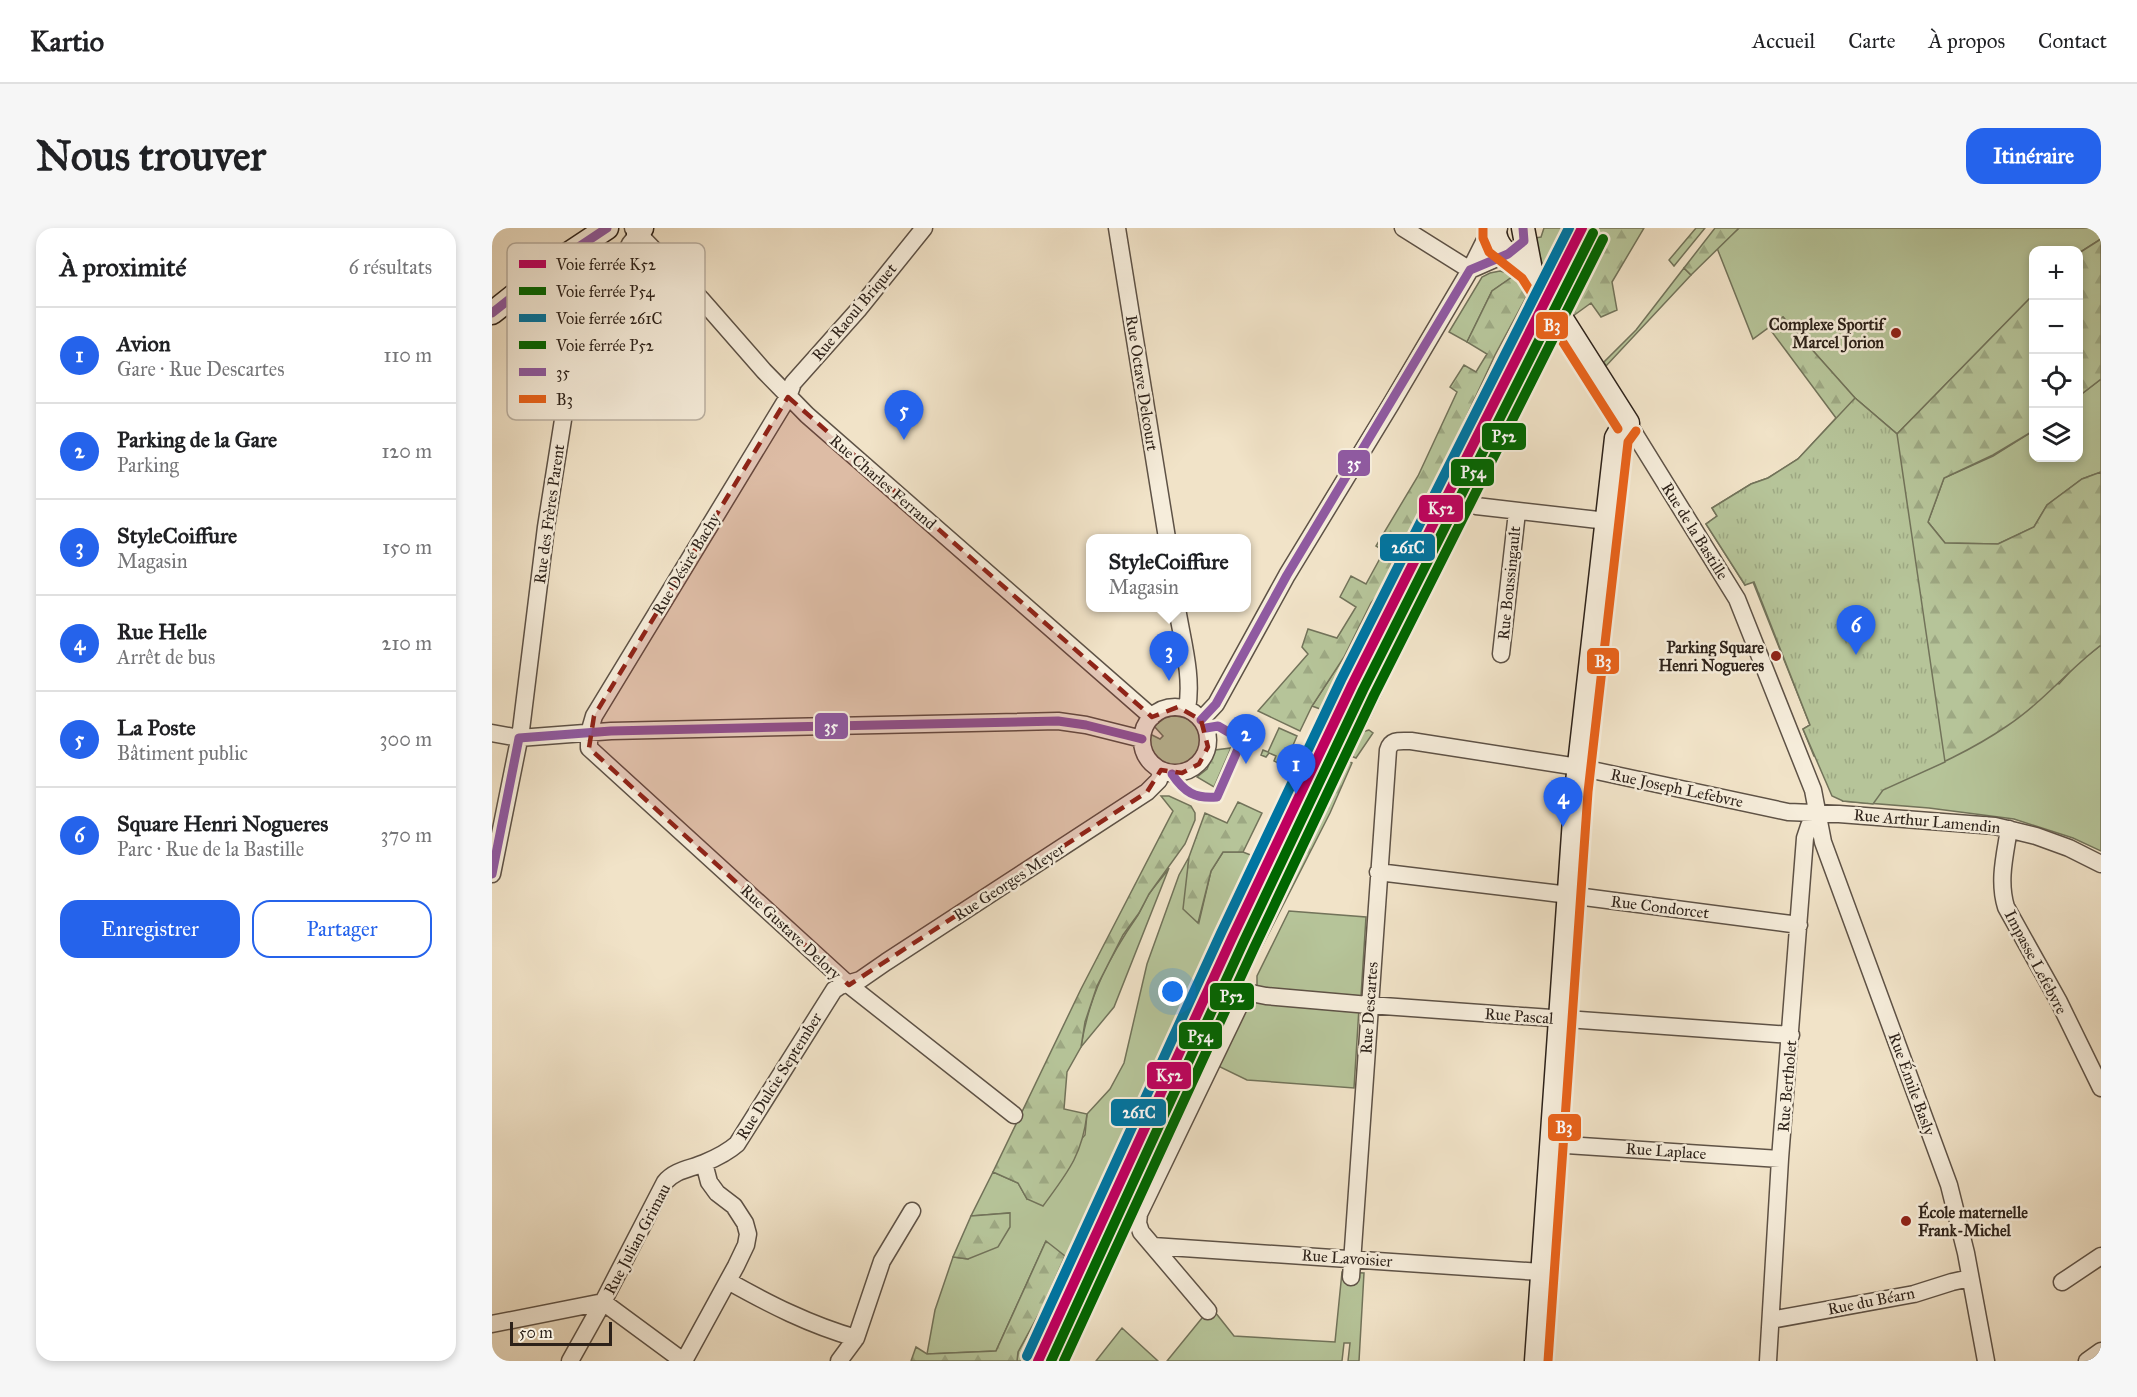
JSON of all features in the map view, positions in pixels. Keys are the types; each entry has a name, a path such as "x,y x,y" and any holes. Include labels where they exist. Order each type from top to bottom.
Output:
{"street":[{"path":"584,243 607,228"},
{"name":"Rue Raoul Briquet","path":"788,397 793,383 858,310 924,228"},
{"name":"Rue Octave Delcourt","path":"1117,228 1166,534"},
{"path":"1403,228 1470,270"},
{"path":"1201,720 1216,704 1287,575 1391,404 1484,242 1496,229"},
{"name":"Rue de la Bastille","path":"1496,229 1498,246 1520,236 1531,270 1737,599 1813,790 1817,814"},
{"name":"Rue Charles Ferrand","path":"638,230 650,243"},
{"path":"1470,270 1520,236"},
{"path":"492,313 507,301"},
{"name":"Rue Charles Ferrand","path":"705,304 807,416 1152,717"},
{"name":"Rue Désiré Bachy","path":"589,733 594,716 788,397"},
{"name":"Rue des Frères Parent","path":"492,874 519,738 546,527 563,420"},
{"path":"1536,1361 1578,767 1616,438 1628,423"},
{"path":"1476,506 1607,521"},
{"name":"Rue Boussingault","path":"1501,654 1517,512"},
{"path":"1178,612 1188,678 1187,710"},
{"path":"1169,708 1187,710 1201,720 1208,737 1208,747 1199,764 1191,770 1172,774 1161,771 1147,758 1142,739 1147,723 1152,717 1169,708"},
{"path":"492,733 519,738 589,733 1058,721 1086,725 1142,739"},
{"name":"Rue Gustave Delory","path":"589,733 589,748 849,985 1014,1115"},
{"name":"Rue Joseph Lefebvre","path":"1394,741 1411,741 1578,767 1788,812 1817,814"},
{"name":"Rue Descartes","path":"1351,1277 1378,872 1388,750 1394,741"},
{"name":"Rue Georges Meyer","path":"849,985 1148,792 1159,780 1161,771"},
{"name":"Rue Arthur Lamendin","path":"1817,814 1995,826 2069,848 2101,864"},
{"name":"Rue Bertholet","path":"1768,1361 1780,1159 1805,838 1817,814"},
{"name":"Rue Émile Basly","path":"1817,814 1822,842 1949,1185 1970,1278 1980,1358"},
{"name":"Impasse Lefebvre","path":"2009,829 2001,880 2006,907 2059,1002 2101,1088"},
{"name":"Rue Condorcet","path":"1378,872 1799,925"},
{"name":"Rue Dulcie September","path":"704,1163 728,1152 738,1144 827,998 840,986 849,985"},
{"name":"Rue Pascal","path":"1153,1246 1141,1232 1138,1223 1139,1214 1246,992 1266,996 1369,1005 1791,1035"},
{"name":"Rue Laplace","path":"1551,1144 1780,1159"},
{"path":"492,1324 603,1302 683,1361 728,1281 746,1245 748,1234 745,1223 734,1206 717,1193 709,1182 704,1163"},
{"name":"Rue Julian Grimau","path":"570,1361 665,1182 671,1175 704,1163"},
{"path":"839,1361 856,1338 882,1261 912,1211"},
{"path":"1153,1246 1208,1311"},
{"name":"Rue Lavoisier","path":"1153,1246 1541,1272"},
{"path":"2062,1282 2101,1256"},
{"name":"Rue du Béarn","path":"1771,1320 1914,1294 1970,1278"},
{"path":"728,1281 782,1311 856,1338"},
{"path":"2086,1361 2101,1351"}],"highlighted area":[{"path":"788,397 1152,717 1178,707 1201,720 1208,747 1199,764 1182,773 1161,770 1147,792 849,985 589,748 594,716"}],"green space":[{"path":"1544,228 1563,228 1543,267 1535,238 1541,237"},
{"path":"1593,228 1644,228 1612,282 1617,310 1601,317 1591,303 1573,316 1556,292"},
{"path":"1696,228 1705,228 1674,266 1669,260"},
{"path":"1715,228 1739,228 1691,275 1684,268"},
{"name":"Complexe Sportif Marcel Jorion","path":"1739,228 2101,228 2101,239 2083,250 2083,246 2029,246 2029,299 1897,434 1855,398 1783,317 1753,339 1717,248"},
{"path":"2101,239 2101,379 2083,393 2083,300 2083,250"},
{"path":"1684,268 1691,275 1606,366 1604,362 1636,330"},
{"path":"1500,271 1515,275 1492,291 1467,342 1449,332 1482,277"},
{"path":"1515,275 1530,290 1495,355 1402,555 1399,554 1380,592 1371,603 1344,657 1312,706 1300,731 1258,711 1308,654 1302,647 1308,629 1337,638 1356,607 1340,597 1351,576 1366,584 1384,551 1376,546 1418,476 1457,392 1450,387 1464,365 1476,372 1487,354 1467,342 1492,291"},
{"path":"2029,299 2029,433 1993,455 1944,478 1928,522 1945,543 1998,544 2034,527 2047,505 2082,479 2101,472 2101,645 2032,707 2007,726 1953,758 1896,783 1783,544 1745,585 1706,524 1717,516 1712,508 1798,459 1836,418 1769,328 1783,317 1855,398 1897,434"},
{"path":"1545,315 1555,332 1466,515 1460,504 1481,469 1500,430 1491,416"},
{"path":"2101,379 2101,472 2082,479 2047,505 2034,527 1998,544 1945,543 1928,522 1944,478 1993,456 2029,434 2029,462 2083,462 2083,393"},
{"path":"1855,398 1897,434 1945,762 1883,790 1873,804 1843,801 1832,796 1803,729 1810,725 1754,582 1745,585 1706,524 1717,516 1712,508 1798,459"},
{"path":"1491,416 1500,430 1481,469 1460,504 1466,515 1439,573 1419,557"},
{"path":"1424,562 1439,573 1366,727 1353,705"},
{"path":"1753,582 2059,684 2078,663 2101,645 2101,851 2073,838 2014,819 1929,808 1843,801 1859,782 1835,761 1814,756 1803,729 1810,725"},
{"path":"1380,592 1323,710 1312,706 1344,657 1371,603"},
{"path":"1172,716 1184,718 1194,724 1199,731 1201,745 1197,756 1189,763 1178,767 1166,766 1157,761 1151,750 1150,734 1160,739 1163,736 1154,726"},
{"path":"1279,728 1297,736 1284,766 1274,761 1276,756 1269,753 1266,757 1261,755 1263,750 1268,752"},
{"path":"1369,730 1373,733 1356,758 1336,750 1350,737"},
{"path":"1231,748 1214,787 1197,777 1207,769 1215,750"},
{"path":"1333,755 1352,763 1330,813 1249,972 1242,966 1258,919 1257,904 1306,802 1309,802"},
{"path":"1161,796 1169,796 1191,806 1195,813 1195,820 1185,844 1123,935 1097,986 1085,1022 1081,1047 1067,1072 1064,1109 1087,1114 1085,1129 1072,1163 1043,1206 1027,1199 1018,1183 993,1172 1081,989 1173,811"},
{"path":"1238,802 1262,813 1243,852 1223,852 1211,871 1198,923 1183,909 1189,857 1205,813 1227,823"},
{"path":"1223,852 1243,852 1253,856 1233,899 1237,901 1025,1361 1017,1361 1018,1352 1042,1308 1046,1241 996,1351 927,1354 935,1310 953,1257 968,1259 1009,1213 971,1216 993,1172 1018,1183 1027,1199 1085,1135 1087,1114 1110,1089 1124,1063 1147,964 1179,875 1189,857 1187,882 1199,922 1211,871"},
{"path":"1169,868 1114,1007 1081,1047 1089,1010 1109,962 1149,894"},
{"path":"1253,902 1257,904 1258,919 1242,965 1249,972 1126,1225 1066,1361 1042,1361"},
{"path":"1289,911 1366,917 1361,996 1257,987 1257,976"},
{"path":"1250,1002 1359,1008 1354,1088 1247,1080 1216,1065"},
{"path":"1010,1213 1010,1227 998,1247 968,1259 953,1257 971,1216"},
{"path":"1046,1241 1065,1256 1042,1308 1018,1352 1017,1361 911,1361 916,1347 927,1354 996,1351"},
{"path":"1342,1272 1364,1273 1359,1361 1348,1361 1350,1343 1344,1343 1342,1361 1167,1361 1211,1307 1234,1336 1335,1342"},
{"path":"1122,1328 1158,1361 1096,1361"}],"rail line":[{"name":"261C","path":"1027,1356 1221,933 1341,680 1569,228"},
{"name":"K52","path":"1038,1361 1232,938 1352,685 1582,228"},
{"name":"P54","path":"1051,1361 1243,943 1363,690 1593,233"},
{"name":"P52","path":"1064,1361 1254,948 1374,695 1603,239"}],"transit line":[{"name":"35","path":"584,243 607,228"},
{"name":"B3","path":"1483,228 1483,238 1489,252 1522,278 1618,429"},
{"name":"35","path":"1201,720 1216,704 1287,575 1470,270 1508,254 1524,241 1523,228"},
{"name":"35","path":"492,313 507,301"},
{"name":"B3","path":"1548,1361 1588,792 1628,442 1636,431"},
{"name":"35","path":"519,738 611,731 1058,721 1086,725 1142,739"},
{"name":"35","path":"1172,774 1191,793 1202,797 1217,797 1242,740 1218,726 1206,728"},
{"name":"35","path":"492,874 519,738"}],"place":[{"name":"Complexe Sportif Marcel Jorion","path":"1896,333"},
{"name":"La Poste","path":"904,440"},
{"name":"Square Henri Nogueres","path":"1856,655"},
{"name":"Parking Square Henri Nogueres","path":"1776,656"},
{"name":"StyleCoiffure","path":"1169,681"},
{"name":"Parking de la Gare","path":"1246,764"},
{"name":"Avion","path":"1296,794"},
{"name":"Rue Helle","path":"1563,827"},
{"name":"École maternelle Frank-Michel","path":"1906,1221"}]}
